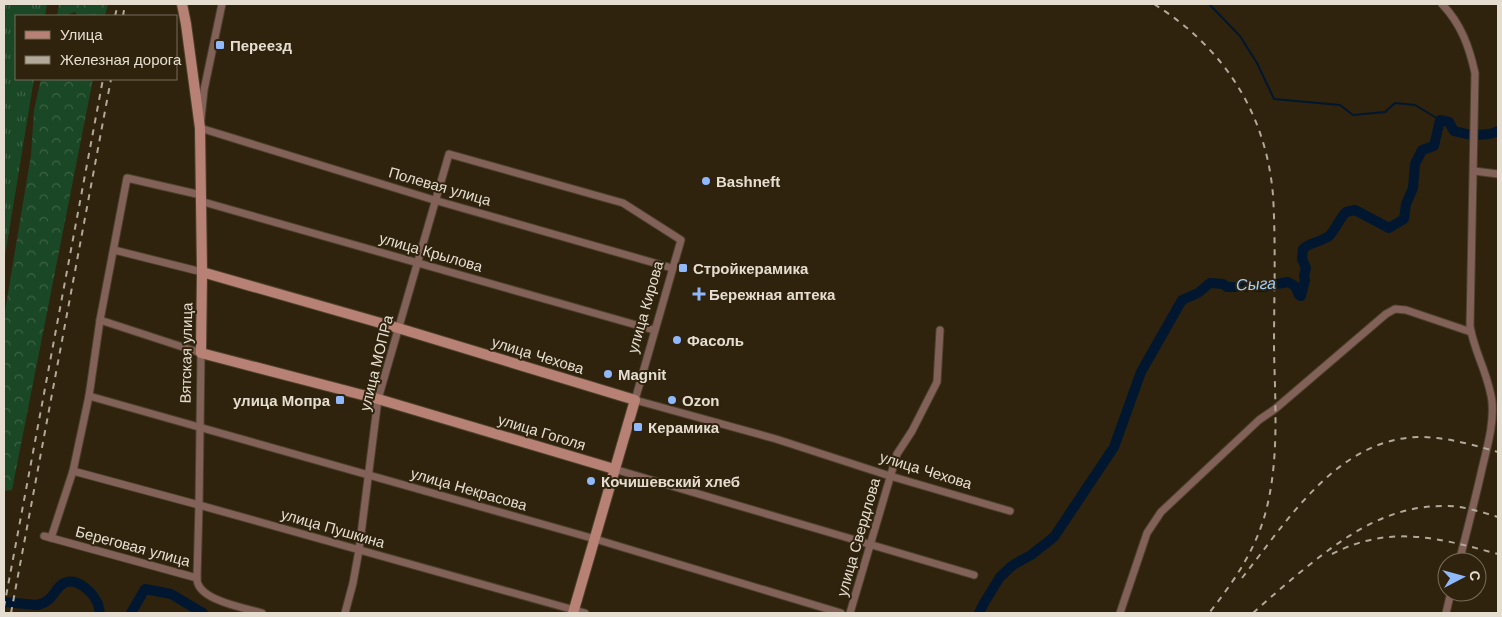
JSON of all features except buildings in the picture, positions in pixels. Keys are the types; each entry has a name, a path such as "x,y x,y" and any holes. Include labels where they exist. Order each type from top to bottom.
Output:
{"main road":[{"name":"Вятская улица","path":"182,4 200,128 202,272 200,353"},
{"name":"улица Чехова","path":"202,272 398,328 635,400"},
{"name":"улица Гоголя","path":"200,353 378,399 614,469"},
{"name":"улица Кирова","path":"574,612 635,400"}],"street":[{"path":"200,128 204,90 222,4"},
{"path":"1442,4 1452,14 1468,45 1475,73 1470,326 1473,343 1489,381 1492,422 1461,552"},
{"name":"Полевая улица","path":"200,128 434,200 672,268"},
{"name":"улица МОПРа","path":"345,613 354,583 378,399 434,200 449,154 623,203 681,240"},
{"path":"1474,171 1498,174"},
{"name":"улица Крылова","path":"114,250 127,178 654,330"},
{"name":"улица Кирова","path":"635,400 681,240"},
{"path":"73,471 89,396 100,320 114,250"},
{"name":"улица Чехова","path":"114,250 202,272"},
{"path":"1120,613 1147,533 1162,512 1259,420 1275,409 1386,314 1395,309 1406,310 1471,332"},
{"name":"улица Гоголя","path":"100,320 200,353"},
{"name":"улица Свердлова","path":"850,613 897,454 912,431 937,382 940,330"},
{"name":"Вятская улица","path":"197,578 200,353"},
{"name":"улица Некрасова","path":"89,396 595,539 841,613"},
{"name":"улица Чехова","path":"635,400 776,439 890,476 1010,511"},
{"name":"улица Гоголя","path":"614,469 974,575"},
{"name":"улица Пушкина","path":"73,471 574,612 585,613"},
{"name":"Береговая улица","path":"73,471 48,537 197,578 196,584 213,598 262,613"}],"green space":[{"path":"4,4 47,4 45,15 15,15 15,80 34,80 4,262"},
{"path":"59,4 108,4 105,15 77,15 75,12 67,15 57,15"},
{"path":"41,80 93,80 12,490 4,491 4,317 31,155 34,110"}],"waterway":[{"path":"1209,4 1240,36 1257,63 1274,99 1340,105 1353,115 1385,112 1395,103 1415,105 1440,120"},
{"name":"Сыга","path":"979,613 1000,577 1013,565 1031,555 1054,537 1114,447 1141,372 1182,300 1198,293 1210,283 1223,284 1227,287 1262,287 1288,282 1295,286 1301,296 1306,268 1302,259 1303,249 1329,236 1346,212 1355,210 1389,228 1404,219 1406,204 1413,188 1415,164 1422,150 1434,146 1440,120 1449,122 1454,131 1465,134 1482,135 1498,131"},
{"name":"Сыга","path":"4,602 37,605 51,598 64,583 74,582 84,586 92,594 98,603 100,613"},
{"name":"Сыга","path":"131,613 145,589 171,594 203,613"}],"railway":[{"path":"115,15 118,4"},
{"path":"123,15 125,4"},
{"path":"1154,4 1179,21 1201,41 1221,62 1237,85 1251,110 1261,137 1269,165 1273,195 1275,434 1269,497 1264,518 1248,556 1234,580 1209,613"},
{"path":"4,607 103,80"},
{"path":"11,613 111,80"},
{"path":"1242,578 1297,508 1318,486 1340,467 1364,451 1391,441 1430,437 1469,444 1498,452"},
{"path":"1253,613 1323,554 1355,532 1389,516 1407,510 1426,507 1453,506 1498,517"},
{"path":"1332,554 1374,539 1394,537 1435,539 1498,554"}],"place":[{"name":"Переезд","path":"220,45"},
{"name":"Bashneft","path":"706,181"},
{"name":"Стройкерамика","path":"683,268"},
{"name":"Бережная аптека","path":"699,294"},
{"name":"Фасоль","path":"677,340"},
{"name":"Magnit","path":"608,374"},
{"name":"улица Мопра","path":"340,400"},
{"name":"Ozon","path":"672,400"},
{"name":"Керамика","path":"638,427"},
{"name":"Кочишевский хлеб","path":"591,481"}]}
